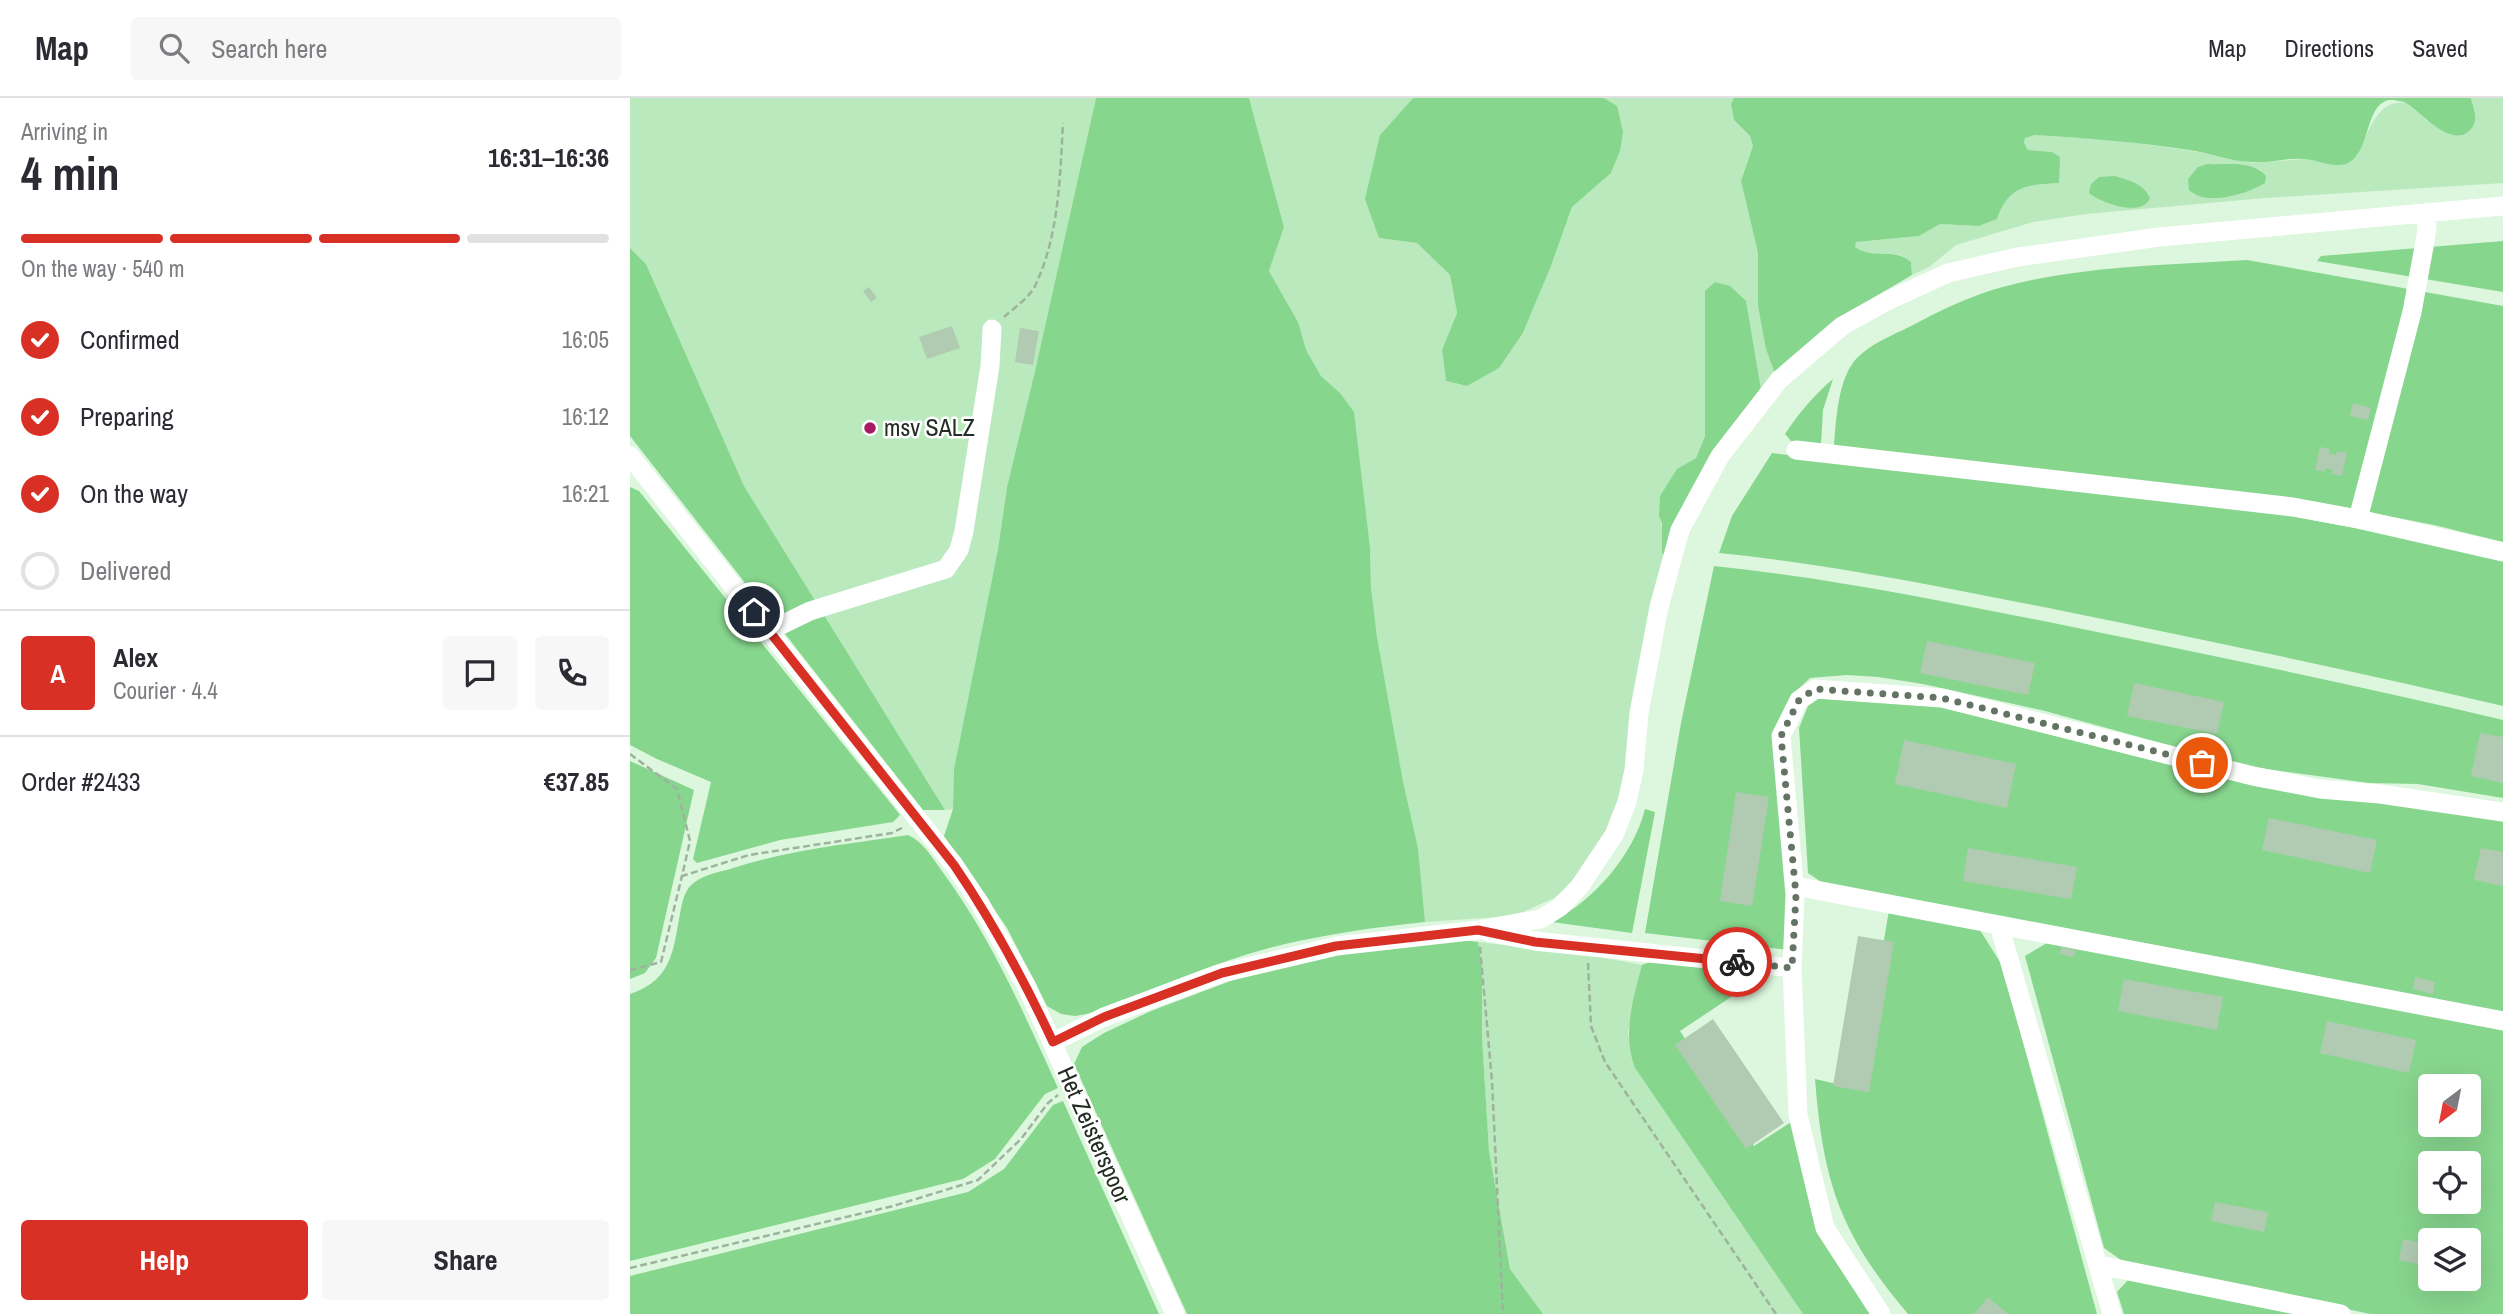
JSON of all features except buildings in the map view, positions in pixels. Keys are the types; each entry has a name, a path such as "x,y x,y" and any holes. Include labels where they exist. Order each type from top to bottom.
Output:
{"street":[{"path":"1053,1042 1104,1017 1222,973 1336,946 1478,930 1541,919 1560,906 1580,886 1614,835 1630,792 1644,687 1659,607 1680,530 1720,456 1779,380 1842,326 1887,301 1948,273 2018,257 2159,237 2503,206"},
{"path":"2358,519 2412,312 2428,212"},
{"path":"769,631 810,611 946,569 959,550 964,531 990,366 992,329"},
{"path":"1796,450 2293,507 2503,552"},
{"name":"Het Zeisterspoor","path":"630,456 954,865 979,902 1014,960 1175,1314"},
{"path":"1881,1314 1825,1228 1798,1115 1792,968 1795,886 1781,736 1799,700 1815,689 1942,698 2253,776 2320,789 2380,794 2503,812"},
{"path":"1795,886 2503,1021"},
{"path":"1999,925 2112,1314"},
{"path":"1478,930 1535,942 1792,968"},
{"path":"2099,1265 2341,1314"}],"path":[{"path":"992,329 1035,288 1051,240 1059,190 1063,124"},
{"path":"630,754 677,789 690,841 661,961 630,970"},
{"path":"682,876 749,855 892,834 908,824 919,822"},
{"path":"1478,930 1492,1081 1503,1314"},
{"path":"1587,947 1591,1026 1605,1062 1776,1314"},
{"path":"630,1268 893,1206 978,1180 1021,1139 1048,1103 1073,1087"}],"green space":[{"name":"msv SALZ","path":"630,98 1096,98 1007,487 998,549 954,769 953,809 945,810 744,486 646,264 630,248"},
{"path":"1096,98 1249,98 1284,227 1269,271 1298,322 1306,350 1321,376 1340,393 1354,412 1377,637 1418,848 1425,922 1352,931 1281,945 1209,967 1092,1013 1075,1016 1061,1014 1047,1006 1007,928 944,836 953,809 954,769 998,549 1007,487"},
{"path":"1249,98 1413,98 1380,135 1379,238 1417,243 1450,275 1457,313 1442,350 1446,381 1467,386 1499,368 1523,333 1572,207 1611,173 1620,151 1617,106 1604,98 1734,98 1731,104 1734,120 1750,136 1753,146 1741,181 1758,253 1758,306 1776,376 1761,390 1707,381 1705,436 1696,458 1677,469 1659,516 1668,567 1622,808 1580,878 1554,898 1523,912 1498,917 1425,922 1418,848 1377,637 1370,548 1356,447 1340,393 1321,376 1305,350 1298,322 1269,271 1284,227"},
{"path":"1413,98 1604,98 1617,106 1623,132 1620,151 1611,173 1572,207 1523,333 1499,368 1467,386 1446,381 1442,350 1457,313 1450,275 1417,243 1379,238 1365,199 1380,135"},
{"path":"1734,98 2471,98 2475,120 2468,132 2452,135 2434,126 2404,102 2389,100 2375,111 2360,151 2354,159 2341,165 2297,159 2243,161 2189,150 2093,139 2035,135 2025,138 2024,143 2028,150 2052,152 2060,157 2059,183 2020,189 2007,199 1997,219 1979,226 1940,224 1919,236 1856,242 1855,247 1862,251 1898,255 1911,262 1912,275 1849,312 1776,376 1766,349 1758,306 1758,253 1741,181 1753,146 1750,136 1734,120 1731,104"},
{"path":"2471,98 2503,98 2503,183 2265,198 2086,214 2033,222 1956,245 1929,267 1912,275 1911,262 1898,255 1869,253 1855,247 1856,242 1919,236 1940,224 1979,226 1997,219 2007,199 2020,189 2059,183 2052,152 2028,150 2024,143 2025,138 2035,135 2115,140 2253,163 2304,159 2341,165 2357,156 2379,113 2395,103 2405,103 2427,121 2475,111","holes":["2207,164 2250,166 2261,170 2256,188 2230,196 2192,193 2198,167"]},
{"path":"2207,164 2247,165 2266,176 2265,183 2227,197 2206,198 2196,195 2189,190 2188,179 2198,167"},
{"path":"2115,176 2136,183 2144,189 2150,198 2146,204 2131,208 2121,207 2089,193 2091,184 2099,177"},
{"path":"2503,241 2503,292 2317,261 2321,256"},
{"path":"630,248 646,264 744,486 945,810 923,810 630,436"},
{"path":"2247,260 2503,306 2503,542 2434,525 2311,501 1834,446 1842,388 1856,359 1882,340 1954,305 1999,288 2059,275"},
{"path":"1715,282 1730,286 1746,301 1761,390 1668,567 1662,552 1660,496 1677,469 1696,458 1705,436 1705,291"},
{"path":"1833,379 1823,410 1821,444 1791,441 1785,434 1819,391"},
{"path":"1772,453 2244,507 2503,556 2503,706 1981,595 1851,571 1719,553 1732,516"},
{"path":"630,487 639,491 893,806 900,815 893,822 780,840 697,863 693,859 711,782 630,745"},
{"path":"1714,566 1846,584 1976,608 2283,671 2503,720 2503,798 2418,784 2369,783 2230,762 2045,711 1923,684 1847,675 1810,678 1793,694 1784,715 1789,950 1645,933 1681,723"},
{"path":"1820,698 1940,707 2259,787 2503,817 2503,1014 2253,963 1824,884 1808,873 1799,728 1808,706"},
{"path":"630,761 694,790 656,958 645,973 630,979"},
{"path":"1645,809 1655,812 1632,933 1552,922 1583,902 1610,875 1631,843"},
{"path":"908,835 928,852 978,925 1007,978 1058,1088 1045,1094 995,1159 963,1179 630,1261 630,994 645,988 664,970 674,947 682,904 688,889 707,876 752,862 818,848"},
{"path":"1889,910 1978,927 2002,965 2097,1314 1908,1314 1866,1258 1851,1232 1830,1178 1823,1148 1815,1079 1859,1089"},
{"path":"1456,939 1478,942 1482,967 1482,1037 1489,1151 1510,1269 1543,1314 1187,1314 1074,1064 1082,1047 1104,1033 1151,1011 1233,980 1309,958"},
{"path":"1478,942 1585,954 1642,965 1628,1032 1635,1068 1803,1314 1543,1314 1510,1269 1489,1151 1482,1037 1482,967"},
{"path":"2047,943 2503,1028 2503,1314 2370,1314 2121,1260 2104,1248 2025,956"},
{"path":"1650,962 1767,973 1680,1031 1754,1146 1799,1117 1816,1198 1883,1314 1803,1314 1635,1068 1629,1042 1630,1016 1642,965"},
{"path":"1063,1101 1159,1314 630,1314 630,1276 968,1192 1004,1169 1053,1105"},
{"path":"2128,1280 2293,1314 2124,1314 2117,1292"}],"way so far":[{"path":"1737,962 1792,968 1796,895 1781,736 1799,700 1815,689 1942,698 2202,763"}],"place":[{"name":"msv SALZ","path":"870,428"}],"route":[{"path":"754,612 954,865 1014,960 1053,1042 1104,1017 1222,973 1336,946 1478,930 1535,942 1737,962"}]}
